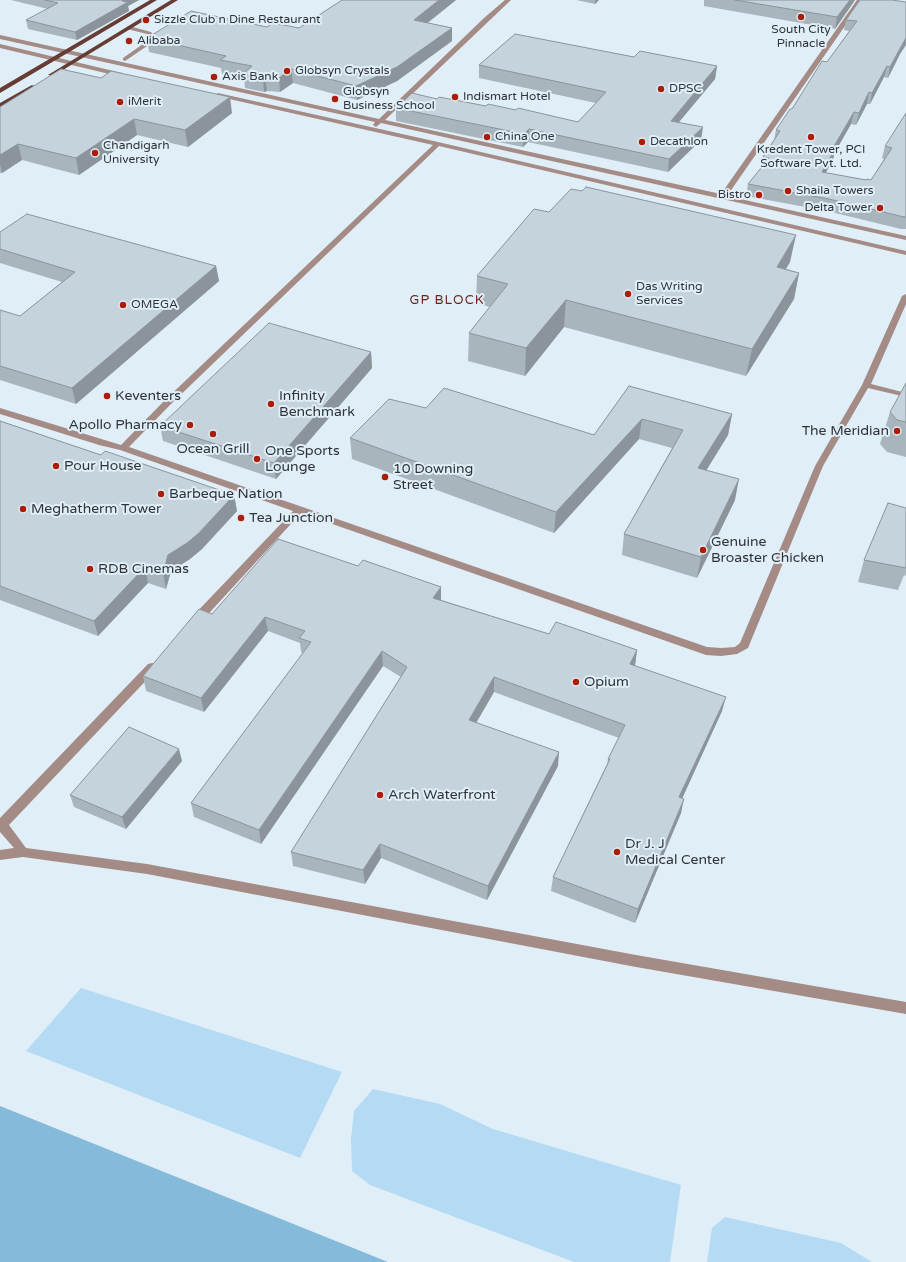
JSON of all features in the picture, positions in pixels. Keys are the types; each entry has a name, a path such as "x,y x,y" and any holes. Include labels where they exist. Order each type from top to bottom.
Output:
{"main road":[{"path":"0,91 154,0"},
{"path":"45,79 175,0"},
{"path":"0,106 39,83"}],"street":[{"path":"371,129 486,19 508,0"},
{"path":"722,198 860,0"},
{"path":"125,59 153,40 149,33 129,28"},
{"path":"0,37 906,238"},
{"path":"0,46 133,77"},
{"path":"210,94 438,144 906,252"},
{"path":"123,448 166,404 438,144"},
{"path":"0,411 102,443 123,448 706,650 721,652 737,650 744,645 819,466 866,385 906,296"},
{"path":"866,385 906,395"},
{"path":"187,629 300,509"},
{"path":"23,852 1,825 162,657"},
{"path":"0,855 23,852 147,869 636,961 906,1008"}],"shaded area":[{"path":"81,988 342,1072 300,1158 26,1051"},
{"path":"373,1089 440,1104 493,1129 681,1185 670,1262 574,1262 370,1185 352,1171 351,1139 354,1111"},
{"path":"0,1106 388,1262 0,1262"},
{"path":"725,1217 841,1243 872,1262 707,1262 712,1228"}],"building":[{"path":"45,0 123,0 122,1 128,2 75,32 26,20 58,3"},
{"path":"342,0 439,0 414,20 452,28 397,67 356,86 291,69 279,78 265,76 263,78 243,74 252,66 220,60 226,56 147,38 191,11 267,27 273,23 299,28"},
{"path":"735,0 850,0 837,17"},
{"path":"860,0 892,0 906,2 906,38 890,67 887,66 872,93 869,92 859,113 854,112 833,148 835,149 822,172 871,180 892,148 885,146 906,113 906,217 829,199 748,184 769,158 763,157 780,131 776,130 790,109 792,109 822,61 827,62 857,21 846,20"},
{"path":"515,34 634,57 640,51 717,66 671,121 703,127 669,159 529,129 524,134 396,108 412,93 437,99 439,97 486,106 488,104 516,110 518,108 578,122 606,92 479,65"},
{"path":"61,69 101,78 111,71 230,97 185,130 134,119 76,158 18,144 0,155 0,107"},
{"name":"Das Writing Services","path":"586,187 796,235 777,267 799,273 752,349 566,300 526,348 469,333 508,284 477,276 534,209 549,212 571,189 582,191"},
{"name":"OMEGA","path":"27,214 216,266 72,388 0,366 0,310 20,316 75,272 0,249 0,232"},
{"name":"Infinity Benchmark","path":"269,323 371,352 274,463 160,426"},
{"path":"906,383 906,422 897,420 890,412"},
{"path":"629,386 732,414 698,468 739,479 701,557 624,534 683,430 642,419 556,512 350,438 389,399 426,408 444,388 594,435"},
{"path":"0,421 101,455 105,451 234,495 199,533 187,543 168,555 163,573 145,567 94,621 0,586"},
{"path":"888,503 906,508 906,568 864,560"},
{"path":"278,539 358,566 363,560 441,587 433,598 549,634 556,622 637,650 630,664 726,697 679,797 684,799 638,909 553,877 625,725 494,677 469,720 559,752 488,886 380,844 363,870 291,852 407,667 382,651 259,830 191,803 311,642 299,638 305,631 265,617 201,698 143,676 199,609 212,614"},
{"path":"129,727 179,749 122,817 70,795"}],"place":[{"name":"South City Pinnacle","path":"801,17"},
{"name":"Sizzle Club n Dine Restaurant","path":"146,20"},
{"name":"Alibaba","path":"129,41"},
{"name":"Globsyn Crystals","path":"287,71"},
{"name":"Axis Bank","path":"214,77"},
{"name":"DPSC","path":"661,89"},
{"name":"Indismart Hotel","path":"455,97"},
{"name":"Globsyn Business School","path":"335,99"},
{"name":"iMerit","path":"120,102"},
{"name":"China One","path":"487,137"},
{"name":"Kredent Tower, PCI Software Pvt. Ltd.","path":"811,137"},
{"name":"Decathlon","path":"642,142"},
{"name":"Chandigarh University","path":"95,153"},
{"name":"Shaila Towers","path":"788,191"},
{"name":"Bistro","path":"759,195"},
{"name":"Delta Tower","path":"880,208"},
{"name":"Das Writing Services","path":"628,294"},
{"name":"OMEGA","path":"123,305"},
{"name":"Keventers","path":"107,396"},
{"name":"Infinity Benchmark","path":"271,404"},
{"name":"Apollo Pharmacy","path":"190,425"},
{"name":"The Meridian","path":"897,431"},
{"name":"Ocean Grill","path":"213,434"},
{"name":"One Sports Lounge","path":"257,459"},
{"name":"Pour House","path":"56,466"},
{"name":"10 Downing Street","path":"385,477"},
{"name":"Barbeque Nation","path":"161,494"},
{"name":"Meghatherm Tower","path":"23,509"},
{"name":"Tea Junction","path":"241,518"},
{"name":"Genuine Broaster Chicken","path":"703,550"},
{"name":"RDB Cinemas","path":"90,569"},
{"name":"Opium","path":"576,682"},
{"name":"Arch Waterfront","path":"380,795"},
{"name":"Dr J. J Medical Center","path":"617,852"}],"district":[{"name":"GP BLOCK","path":"447,301"}]}
